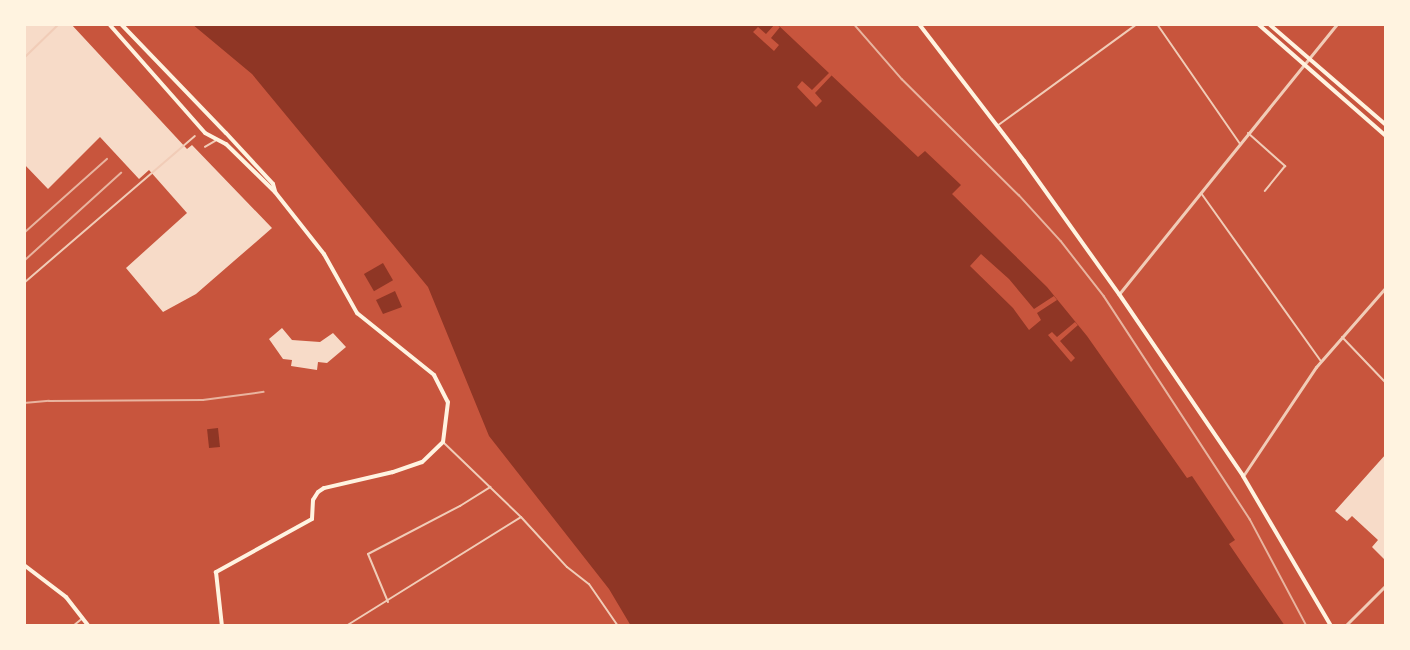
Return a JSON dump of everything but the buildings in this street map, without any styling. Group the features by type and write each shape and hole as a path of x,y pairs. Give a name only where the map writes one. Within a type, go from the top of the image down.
{"main road":[{"path":"109,24 205,133 226,144 275,192 324,254 357,313 434,375 448,402 443,442 422,462 393,472 324,488 313,500 312,519 216,572 222,626"},
{"path":"121,24 273,184 275,192"},
{"path":"919,24 997,126 1119,294 1243,476 1331,626"},
{"path":"1258,24 1386,135"},
{"path":"1269,24 1386,125"},
{"path":"24,566 66,597 89,626"}],"street":[{"path":"997,126 1137,24"},
{"path":"1157,24 1240,144"},
{"path":"1119,294 1337,24"},
{"path":"1248,133 1285,166 1265,191"},
{"path":"1201,193 1321,361"},
{"path":"1243,476 1321,361 1386,287"},
{"path":"1341,337 1386,383"},
{"path":"443,442 521,517 567,567 589,584 618,626"},
{"path":"388,602 368,554 460,506 491,487"},
{"path":"346,626 388,602 521,517"},
{"path":"1345,626 1386,585"},
{"path":"73,626 82,618"}],"lane":[{"path":"24,58 59,24"},
{"path":"205,147 226,133"},
{"path":"24,283 195,136"}],"shaded area":[{"path":"192,24 777,24 918,157 925,151 961,185 952,194 1047,287 1087,336 1187,478 1192,476 1235,540 1229,544 1285,626 631,626 609,589 489,436 428,287 252,74"},
{"path":"383,263 393,280 374,291 364,274"},
{"path":"395,291 402,307 383,314 376,300"},
{"path":"218,428 220,447 209,448 207,429"}],"pier":[{"path":"775,24 780,27 771,38 779,45 774,51 753,32 758,27 766,34"},
{"path":"830,72 832,75 815,93 822,101 816,107 797,87 802,81 812,90"},
{"path":"981,254 1009,279 1034,309 1054,296 1057,300 1037,313 1041,320 1029,330 1013,308 970,266"},
{"path":"1075,322 1078,325 1060,341 1075,358 1071,362 1048,335 1052,332 1057,337"}],"railway":[{"path":"854,24 902,79 1019,195 1061,241 1104,296 1250,519 1307,626"},
{"path":"24,233 107,159"},
{"path":"24,261 121,173"},
{"path":"24,403 203,400 263,392"}]}
